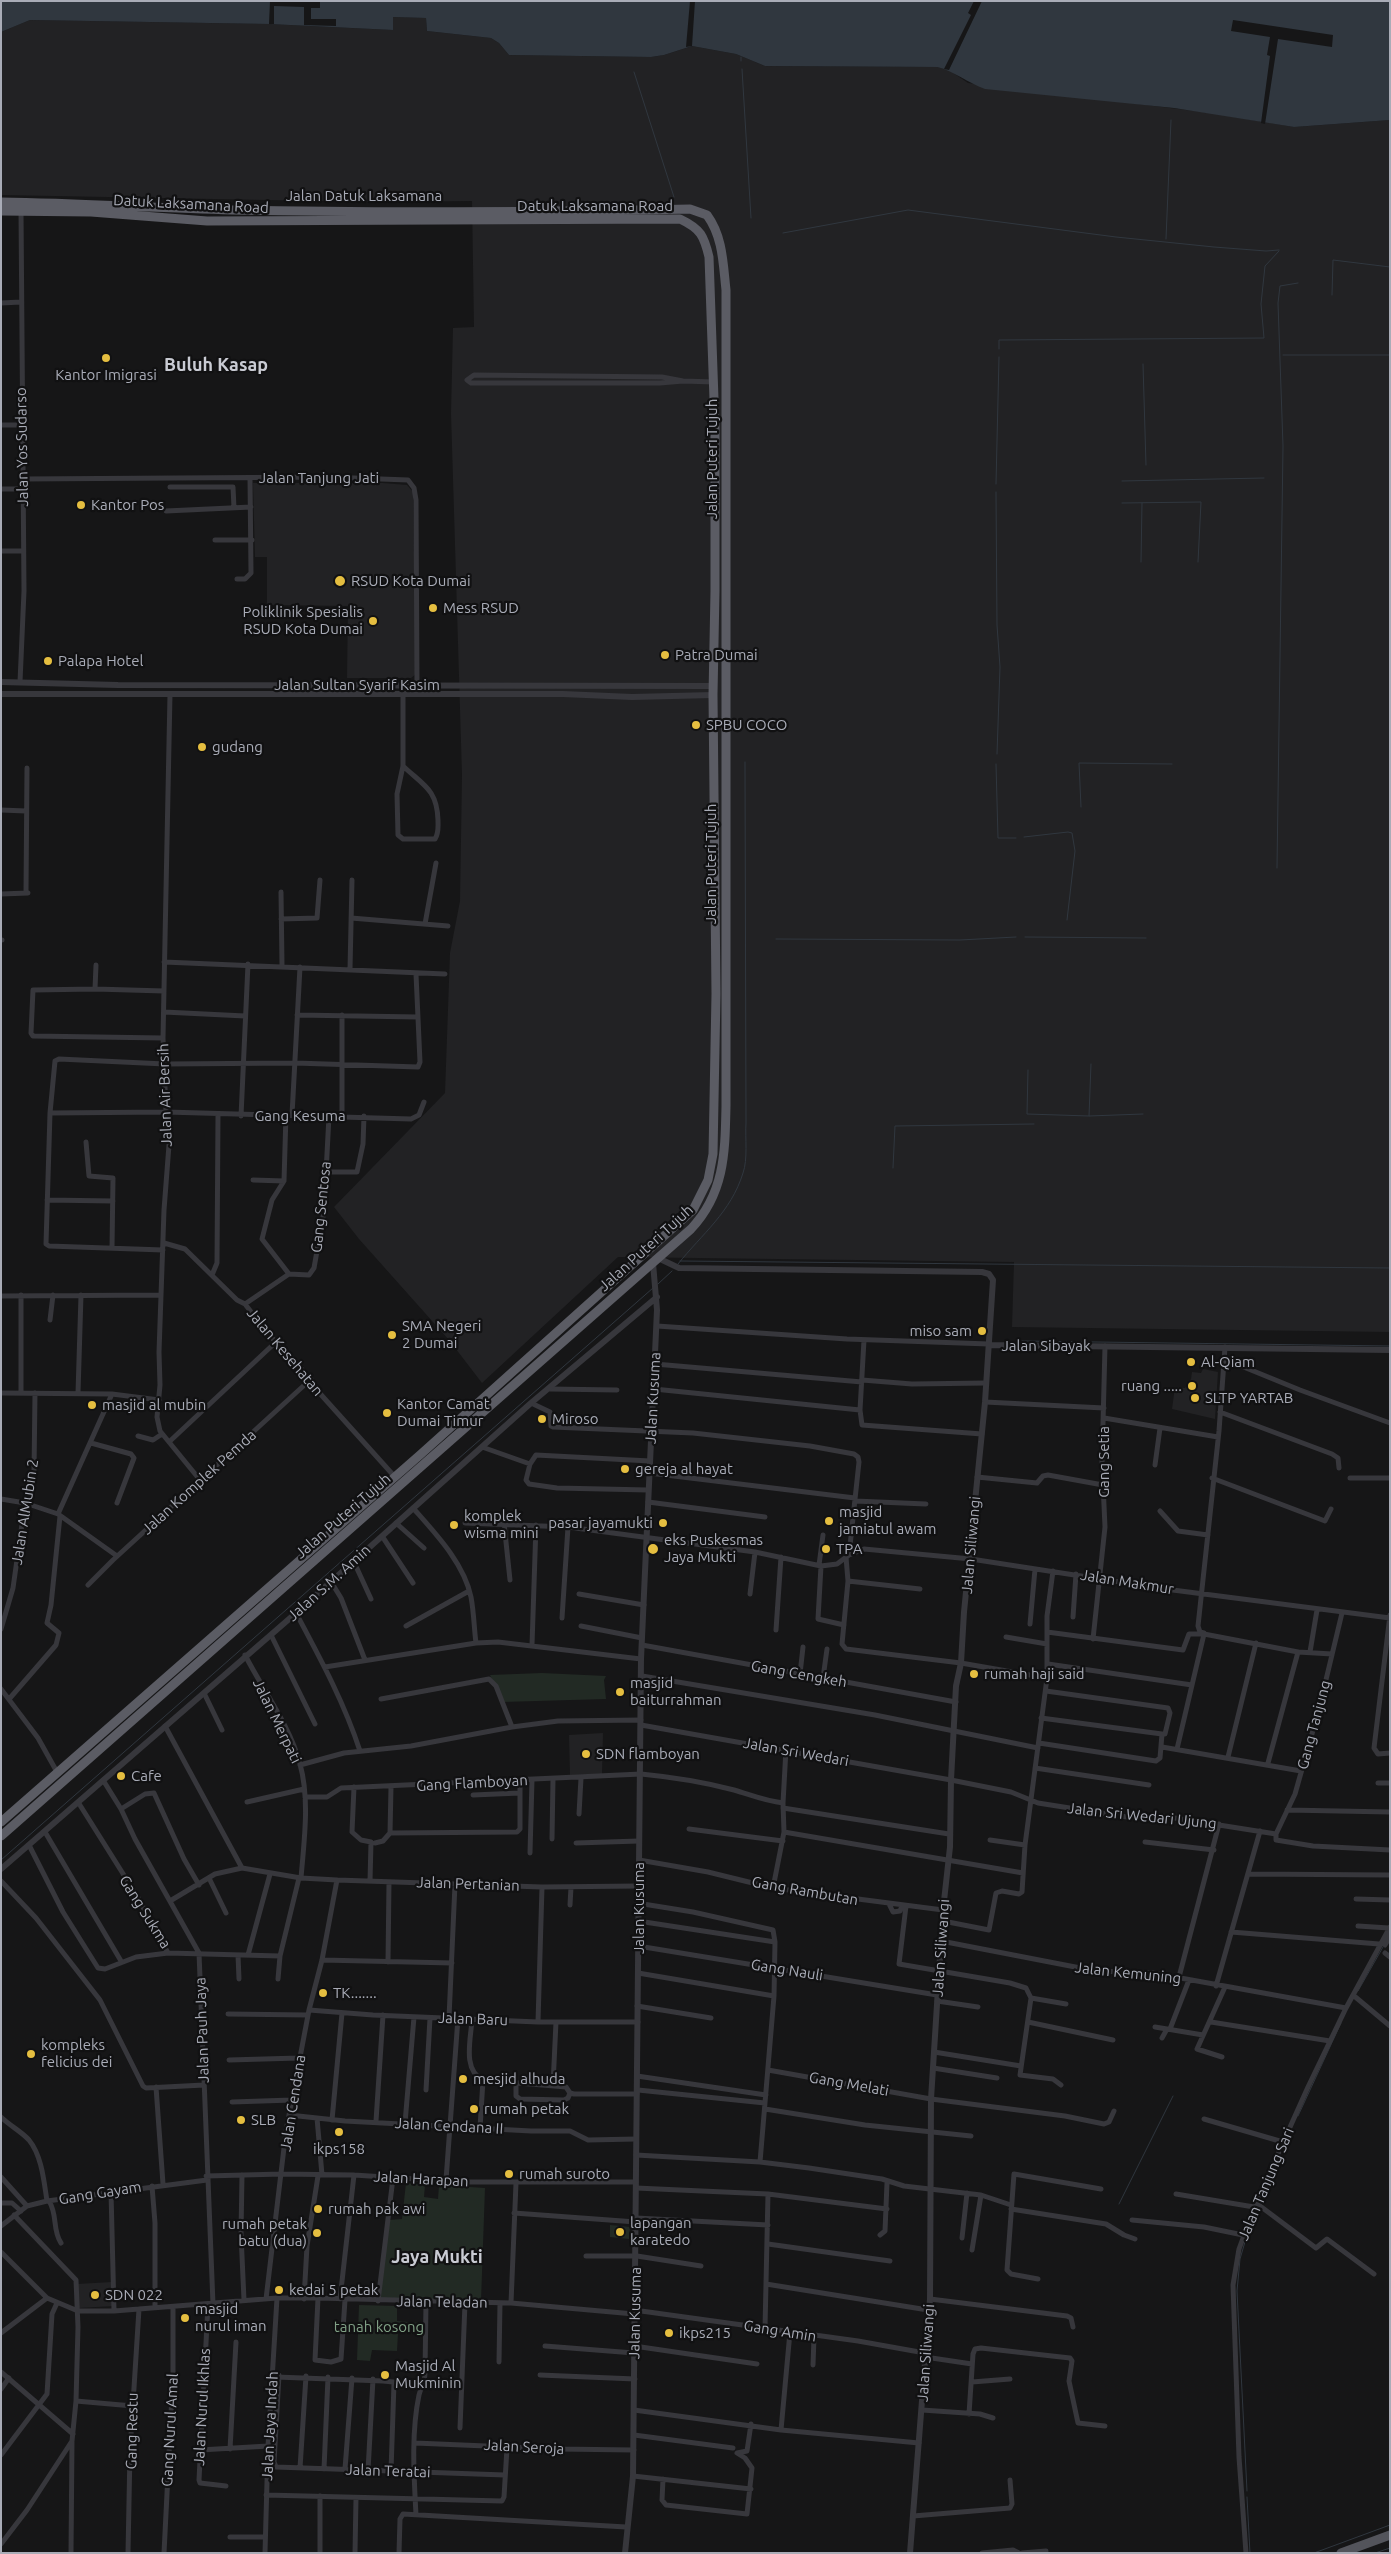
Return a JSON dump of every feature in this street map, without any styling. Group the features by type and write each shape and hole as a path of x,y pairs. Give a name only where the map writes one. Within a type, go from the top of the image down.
{"highway":[{"name":"Jalan Datuk Laksamana","path":"1,202 91,207 267,210 690,209 707,215 718,232"},
{"name":"Datuk Laksamana Road","path":"1,211 91,207 207,221 680,219 687,222 704,236"},
{"path":"687,222 690,209"},
{"name":"Jalan Puteri Tujuh","path":"1,1822 395,1477 693,1210 705,1187 712,1163 720,1011 725,601 726,290 718,232"},
{"name":"Jalan Puteri Tujuh","path":"1,1836 656,1261 692,1229 707,1211 722,1174 726,1144 720,1011 713,691 715,601 714,382 709,257 704,236"},
{"path":"715,601 725,601"},
{"path":"236,1616 242,1623"}],"main road":[{"path":"1341,2553 1390,2535"}],"street":[{"name":"Jalan Yos Sudarso","path":"20,682 23,551 21,211"},
{"path":"1,303 21,302"},
{"path":"683,381 662,377 474,375 467,380 471,383 714,382"},
{"path":"584,376 584,383"},
{"path":"1,425 21,424"},
{"name":"Jalan Tanjung Jati","path":"23,478 404,479 414,488 416,500 417,685"},
{"path":"237,579 245,579 251,573 250,478"},
{"path":"170,488 233,487 234,508"},
{"path":"1,489 22,489"},
{"path":"166,511 251,507"},
{"path":"215,540 252,540"},
{"path":"1,551 23,551"},
{"name":"Jalan Sultan Syarif Kasim","path":"1,682 231,685 564,685 713,691"},
{"path":"231,685 231,694"},
{"path":"563,694 564,685"},
{"name":"Jalan Sultan Syarif Kasim","path":"1,694 563,694 632,697 713,691"},
{"name":"Jalan Air Bersih","path":"162,1434 158,1428 161,1295 170,1132 166,1112 166,1064 163,1038 170,694"},
{"path":"403,694 403,766 397,794 398,837 402,839 435,839 438,829 437,804 430,791 403,766"},
{"path":"1,894 28,893 26,892 26,768"},
{"path":"1,810 26,811"},
{"path":"425,924 436,864"},
{"path":"281,919 317,918 320,880"},
{"path":"350,969 352,880"},
{"path":"281,892 282,965"},
{"path":"350,918 448,926"},
{"path":"164,962 282,965 416,974 445,974"},
{"path":"241,1116 248,964"},
{"path":"95,989 96,965"},
{"path":"245,1304 289,1274 262,1239 272,1200 284,1181 295,1063 300,967"},
{"path":"163,1250 47,1246 50,1113 54,1063 58,1059 166,1064 295,1063 419,1066 416,974"},
{"path":"163,1038 33,1036 32,1013 33,990 164,991"},
{"path":"164,1012 245,1016"},
{"path":"298,1015 418,1017"},
{"path":"342,1016 342,1116"},
{"name":"Gang Kesuma","path":"50,1113 166,1112 218,1116 364,1116 414,1119 421,1113 424,1102"},
{"path":"212,1275 218,1263 218,1116"},
{"name":"Gang Sentosa","path":"289,1274 309,1275 314,1268 324,1211 329,1116"},
{"path":"326,1172 357,1172 363,1144 364,1116"},
{"path":"86,1142 88,1176 113,1178 112,1248"},
{"path":"253,1180 284,1181"},
{"path":"47,1200 113,1201"},
{"name":"Jalan Kesehatan","path":"164,1243 185,1249 245,1304 268,1334 277,1341 311,1380 358,1438 395,1477"},
{"name":"Jalan Kusuma","path":"625,2553 626,2527 634,2476 634,2312 637,2256 636,2139 638,2092 637,1903 641,1774 641,1658 657,1326 656,1261"},
{"name":"Jalan Sibayak","path":"656,1261 679,1268 987,1273 993,1280 989,1345 1390,1350"},
{"path":"646,1269 656,1282"},
{"name":"Jalan S.M. Amin","path":"1,1870 30,1847 78,1802 245,1655 271,1635 330,1580 354,1562 531,1403 550,1389 657,1294"},
{"path":"50,1320 53,1295"},
{"path":"78,1393 81,1295"},
{"path":"1,1296 161,1295"},
{"path":"21,1296 21,1393"},
{"path":"657,1326 864,1340 989,1345"},
{"path":"864,1340 861,1423 864,1425 982,1434"},
{"path":"169,1442 277,1341"},
{"name":"Jalan Siliwangi","path":"910,2553 930,2300 931,2099 942,1921 948,1860 950,1780 989,1345"},
{"name":"Gang Setia","path":"1093,1639 1105,1527 1103,1485 1105,1346"},
{"path":"1204,1634 1198,1630 1212,1478 1218,1437 1225,1347"},
{"path":"1224,1359 1309,1394 1390,1422"},
{"path":"655,1364 708,1367 791,1377 912,1384 986,1383"},
{"name":"Jalan Komplek Pemda","path":"88,1585 117,1556 311,1380"},
{"path":"550,1389 617,1390"},
{"path":"654,1389 860,1410"},
{"path":"1,1393 112,1394 159,1400"},
{"name":"Jalan AlMubin 2","path":"1,1629 13,1588 25,1503 34,1472 35,1393"},
{"path":"10,1698 60,1638 59,1633 46,1623 51,1605 59,1515 112,1394"},
{"path":"985,1402 1104,1408"},
{"path":"531,1403 550,1412 551,1426 554,1427 693,1433 831,1449 856,1456 859,1462 848,1556 848,1581 842,1644 847,1649 961,1663 1047,1678"},
{"path":"1220,1412 1332,1454 1338,1458 1338,1468"},
{"path":"1104,1418 1218,1437"},
{"path":"1155,1465 1160,1428"},
{"path":"138,1436 153,1440 162,1434 200,1480"},
{"path":"92,1443 131,1454 134,1458 117,1503"},
{"path":"482,1447 530,1464"},
{"path":"648,1490 537,1486 526,1482 530,1464 536,1455 650,1461"},
{"path":"649,1472 855,1500 926,1504"},
{"path":"977,1478 1037,1483 1044,1476 1048,1475 1103,1485"},
{"path":"1212,1478 1325,1521 1331,1509"},
{"path":"1350,1478 1390,1478"},
{"path":"1,1499 25,1503 59,1515 90,1534 117,1556"},
{"path":"648,1502 765,1516"},
{"path":"413,1508 458,1565 469,1591 476,1643"},
{"path":"1160,1512 1178,1530 1208,1535"},
{"path":"396,1523 424,1548"},
{"path":"465,1523 504,1523 568,1527 755,1552 820,1566 837,1564 848,1556"},
{"path":"504,1523 510,1580"},
{"path":"532,1646 536,1525"},
{"path":"562,1618 568,1527"},
{"path":"382,1536 412,1583"},
{"path":"823,1536 818,1619 844,1625"},
{"name":"Jalan Makmur","path":"848,1556 864,1549 971,1559 1317,1610 1389,1617"},
{"path":"750,1594 755,1552"},
{"path":"776,1630 781,1558"},
{"path":"354,1562 371,1599"},
{"path":"1030,1624 1035,1569"},
{"path":"942,1921 989,1930 996,1893 1002,1891 1022,1894 1025,1846 1046,1691 1048,1664 1047,1632 1053,1571"},
{"path":"1073,1617 1076,1574"},
{"path":"330,1580 341,1598 365,1660"},
{"path":"848,1581 920,1589"},
{"path":"406,1626 469,1591"},
{"path":"579,1594 644,1605"},
{"path":"1310,1652 1317,1610"},
{"path":"296,1613 325,1667 349,1719 360,1751"},
{"name":"Gang Tanjung","path":"1276,1834 1295,1794 1320,1709 1342,1613"},
{"path":"1389,1617 1374,1748 1378,1754 1390,1753"},
{"name":"Gang Cengkeh","path":"581,1626 642,1641 800,1674 956,1702"},
{"path":"1047,1632 1183,1650 1189,1634 1204,1634 1298,1652 1332,1654"},
{"path":"1178,1749 1204,1634"},
{"path":"271,1635 315,1724"},
{"path":"1006,1637 1047,1644"},
{"path":"325,1667 476,1643 532,1646 641,1658"},
{"path":"1228,1757 1256,1643"},
{"path":"800,1674 803,1647"},
{"path":"824,1678 827,1649"},
{"path":"1268,1764 1298,1652"},
{"name":"Jalan Merpati","path":"245,1655 284,1728 300,1765 305,1797 300,1878 280,1956 278,1978"},
{"path":"1048,1664 1192,1685"},
{"path":"642,1676 770,1696 954,1731 1152,1761 1160,1759 1162,1734"},
{"path":"381,1699 489,1679 496,1686 512,1727"},
{"path":"1,1689 10,1698 38,1738 57,1772"},
{"path":"1041,1718 1165,1734 1170,1710 1168,1708 1046,1691"},
{"path":"204,1693 222,1730"},
{"name":"Jalan Sri Wedari","path":"300,1765 328,1756 420,1745 512,1727 558,1721 641,1723 950,1780"},
{"path":"165,1726 242,1868 224,1870 170,1901"},
{"path":"1162,1747 1301,1771"},
{"path":"774,1888 784,1832 783,1806 786,1749"},
{"path":"1035,1768 1149,1785"},
{"name":"Gang Flamboyan","path":"305,1797 327,1797 341,1788 354,1787 391,1787 641,1774 665,1776 733,1790 783,1806 949,1834"},
{"path":"579,1814 581,1778"},
{"path":"552,1839 553,1779"},
{"name":"Jalan Pauh Jaya","path":"103,1780 121,1809 135,1839 199,1953 210,2304"},
{"path":"390,1833 517,1832 520,1829 520,1780"},
{"path":"530,1853 532,1780"},
{"name":"Jalan Sri Wedari Ujung","path":"950,1780 1011,1792 1038,1803 1127,1817 1162,1816 1276,1834"},
{"path":"1378,1783 1390,1784"},
{"path":"354,1787 352,1834 360,1840 373,1842 383,1841 390,1833 391,1787"},
{"path":"247,1802 304,1789"},
{"path":"121,1809 145,1794 154,1793 184,1859 199,1884"},
{"path":"473,1794 520,1793"},
{"name":"Gang Sukma","path":"78,1802 137,1896 168,1953 280,1956"},
{"path":"1287,1810 1390,1812"},
{"path":"1179,1977 1220,1824"},
{"path":"689,1829 783,1841"},
{"path":"1216,1986 1260,1831"},
{"path":"45,1832 121,1961"},
{"path":"784,1832 1023,1872"},
{"path":"1276,1834 1276,1840 1313,1846 1390,1850"},
{"path":"990,1840 1025,1846"},
{"path":"370,1881 373,1842"},
{"path":"576,1843 639,1842"},
{"path":"1144,1842 1214,1850"},
{"path":"30,1847 63,1912 94,1963 101,1970 121,1961 168,1953"},
{"name":"Gang Rambutan","path":"639,1860 708,1872 774,1888 943,1910"},
{"name":"Jalan Pertanian","path":"242,1868 300,1878 337,1880 542,1887 638,1886"},
{"path":"248,1955 270,1874"},
{"path":"1248,1874 1390,1875"},
{"path":"208,1878 226,1913"},
{"name":"Jalan Cendana","path":"266,2299 289,2116 308,2012 322,1960 337,1880"},
{"path":"1,1881 36,1918 100,2000 143,2086 204,2085"},
{"path":"388,1962 389,1882"},
{"path":"449,2018 455,1884"},
{"path":"538,2022 542,1887"},
{"path":"570,1905 571,1887"},
{"path":"1356,1900 1390,1900"},
{"path":"637,1903 693,1912 769,1928 775,1932 774,1996 760,2162"},
{"path":"904,1906 899,1964 1019,1985 1026,1988 1031,1998 1021,2076 1053,2080 1061,2085"},
{"path":"638,1921 776,1942"},
{"path":"1358,1926 1389,1929"},
{"name":"Jalan Tanjung Sari","path":"1246,2553 1239,2457 1233,2285 1243,2235 1283,2142 1330,2041 1389,1929"},
{"path":"1231,1932 1382,1944 1390,1937"},
{"name":"Jalan Kemuning","path":"941,1941 1096,1971 1154,1973 1216,1986 1346,2008"},
{"name":"Gang Nauli","path":"638,1946 775,1967 978,2007"},
{"path":"1385,1953 1390,1957"},
{"path":"238,1955 239,1979"},
{"path":"322,1960 452,1962"},
{"path":"638,1973 774,1996"},
{"path":"1162,2038 1169,2029 1189,1980"},
{"path":"1222,2057 1198,2051 1203,2035 1211,2022 1225,1987"},
{"path":"1354,1996 1390,2026"},
{"path":"1031,1998 1066,2004"},
{"path":"638,2006 711,2018"},
{"name":"Jalan Baru","path":"228,2014 308,2012 538,2022 638,2022"},
{"path":"332,2120 342,2013"},
{"path":"376,2122 383,2015"},
{"path":"405,2123 414,2017"},
{"path":"426,2090 430,2018"},
{"path":"446,2180 458,2018"},
{"path":"472,2019 470,2066 474,2076 483,2080 566,2087 570,2094"},
{"path":"553,2085 556,2022"},
{"path":"1028,2022 1113,2040"},
{"path":"1211,2022 1330,2041"},
{"path":"1155,2027 1203,2035"},
{"path":"934,2052 1021,2066"},
{"path":"229,2060 299,2058"},
{"path":"933,2068 997,2078"},
{"name":"Gang Melati","path":"768,2070 931,2099 1065,2116 1104,2124 1110,2122 1114,2111"},
{"path":"637,2076 766,2095"},
{"path":"480,2128 483,2080"},
{"path":"516,2083 516,2096 520,2099 564,2100 570,2094"},
{"path":"156,2087 163,2184"},
{"path":"570,2094 638,2092 765,2106 865,2125 971,2136"},
{"path":"232,2102 292,2100"},
{"name":"Jalan Cendana II","path":"289,2116 480,2128 570,2130 588,2140 636,2139"},
{"path":"1,2117 20,2132 33,2147 40,2165 48,2201 55,2212 56,2234 61,2243"},
{"path":"304,2299 307,2246 320,2175 318,2118"},
{"path":"1204,2119 1283,2142"},
{"path":"636,2155 760,2162 818,2169 882,2180 887,2183 981,2195 1011,2207 1106,2224 1124,2235 1135,2239"},
{"name":"Jalan Harapan","path":"206,2178 282,2174 354,2175 516,2183 636,2185 768,2194 886,2210"},
{"path":"1038,2279 1011,2274 1007,2270 1014,2174 1101,2189"},
{"path":"242,2175 241,2234 244,2300"},
{"path":"318,2298 314,2357 315,2360 331,2362 341,2359 343,2299 354,2175"},
{"path":"1,2177 27,2206"},
{"name":"Gang Gayam","path":"1,2226 27,2206 48,2201 206,2178"},
{"path":"378,2301 393,2178"},
{"path":"511,2303 516,2183"},
{"path":"880,2236 885,2230 887,2183"},
{"path":"152,2186 155,2223 155,2307"},
{"path":"111,2192 114,2311"},
{"path":"962,2238 967,2193"},
{"path":"765,2328 768,2194"},
{"path":"1176,2194 1255,2205 1316,2248 1324,2238 1327,2238 1374,2274"},
{"path":"972,2250 981,2195"},
{"path":"1,2202 12,2203 21,2211"},
{"path":"514,2213 768,2225"},
{"path":"14,2215 76,2280 78,2311 76,2401 72,2434 71,2553"},
{"path":"1132,2220 1176,2223 1243,2235"},
{"path":"768,2244 890,2260"},
{"name":"Jalan Teladan","path":"1,2252 47,2298 78,2311 114,2311 277,2298 318,2298 511,2303 634,2312"},
{"path":"586,2256 637,2256 701,2266"},
{"path":"766,2284 928,2310"},
{"path":"1,2333 47,2298"},
{"name":"Jalan Jaya Indah","path":"265,2553 268,2446 276,2376 277,2298"},
{"path":"930,2300 1067,2316 1071,2318 1073,2327"},
{"path":"416,2515 415,2443 420,2395 424,2385 426,2302"},
{"path":"1,2455 47,2394 52,2314 57,2303"},
{"path":"460,2428 464,2303"},
{"path":"499,2362 500,2303"},
{"name":"Jalan Nurul Ikhlas","path":"210,2304 202,2390 198,2469 200,2483 226,2486"},
{"name":"Gang Nurul Amal","path":"164,2553 173,2375 173,2307"},
{"name":"Gang Restu","path":"128,2553 133,2406 139,2309"},
{"name":"Gang Amin","path":"634,2312 765,2328 814,2337 851,2340 972,2364"},
{"path":"781,2430 790,2332"},
{"path":"813,2365 814,2337"},
{"path":"230,2449 236,2342"},
{"path":"545,2346 634,2350 757,2364"},
{"path":"969,2414 972,2364 974,2351 978,2349 1070,2358 1072,2360 1069,2381 1076,2420 1082,2425 1105,2426"},
{"path":"1,2372 72,2434"},
{"path":"540,2375 635,2379"},
{"path":"276,2376 377,2380 424,2385"},
{"name":"Jalan Teratai","path":"276,2376 274,2462 276,2467 505,2475"},
{"path":"300,2468 306,2377"},
{"path":"1,2389 9,2378"},
{"path":"324,2469 328,2378"},
{"path":"344,2469 352,2379"},
{"path":"972,2382 1010,2379"},
{"path":"368,2470 377,2380"},
{"path":"391,2471 394,2383"},
{"path":"76,2401 133,2406"},
{"path":"634,2410 751,2424 781,2430 920,2443"},
{"path":"922,2410 993,2418"},
{"path":"663,2479 664,2504 739,2514 748,2513 752,2468 737,2452 747,2451 749,2447 751,2424"},
{"path":"634,2435 733,2448"},
{"path":"1,2544 27,2510 72,2441"},
{"name":"Jalan Seroja","path":"415,2443 507,2448 634,2450"},
{"path":"200,2450 268,2446"},
{"path":"266,2495 502,2502 504,2497 507,2448"},
{"path":"634,2476 751,2489"},
{"path":"913,2516 1010,2508 1012,2504 1010,2480"},
{"path":"320,2496 320,2553"},
{"path":"355,2553 356,2498"},
{"path":"400,2553 400,2516 402,2514 626,2527"},
{"path":"230,2537 265,2537"},
{"path":"982,2553 1012,2550 1021,2553 1046,2551"}],"shaded area":[{"path":"1,1 1390,1 1390,120 1294,127 1174,108 985,89 937,67 765,66 736,54 692,46 651,57 509,55 499,43 491,38 427,31 426,18 393,17 393,30 269,24 30,20 1,32"},
{"path":"393,17 426,18 427,31 491,38 499,43 509,55 651,57 692,46 736,54 765,66 937,67 949,70 968,83 1211,113 1294,127 1390,120 1390,1332 1012,1327 1014,1262 618,1257 482,1383 449,1340 359,1239 334,1207 445,1093 450,953 460,901 462,775 451,413 453,328 474,327 472,201 373,202 1,195 1,32 30,20 269,24 392,30"},
{"name":"RSUD Kota Dumai","path":"253,483 383,483 407,485 413,492 416,674 411,678 347,678 348,606 267,605 267,557 255,557"},
{"name":"SLTP YARTAB","path":"1203,1369 1218,1372 1215,1419 1172,1409 1175,1387 1185,1388 1191,1379 1192,1372 1201,1373"},
{"name":"SDN flamboyan","path":"603,1733 602,1774 570,1775 569,1735"},
{"name":"SDN 022","path":"112,2282 114,2306 78,2308 77,2284"}],"green space":[{"path":"542,1673 606,1676 604,1680 606,1699 502,1702 490,1675"},
{"name":"tanah kosong","path":"406,2183 425,2185 424,2197 438,2199 439,2185 485,2188 481,2301 380,2299 389,2220 402,2219"},
{"name":"lapangan karatedo","path":"610,2225 630,2227 629,2239 610,2237"},
{"name":"tanah kosong","path":"359,2305 397,2306 397,2321 420,2323 419,2334 398,2333 397,2351 372,2350 370,2361 357,2360"}],"pier":[{"path":"270,1 320,1 320,8 311,8 311,19 336,19 336,26 304,25 304,7 274,6 274,24 269,24"},
{"path":"690,1 695,1 692,46 686,47"},
{"path":"974,1 982,1 949,70 944,69 971,15 968,13"},
{"path":"1233,20 1333,35 1332,47 1278,39 1265,124 1261,123 1270,56 1267,55 1270,37 1231,31"}],"waterway":[{"path":"742,69 751,218"},
{"path":"634,72 674,197"},
{"path":"1166,239 1171,120"},
{"path":"783,233 908,210 1116,237 1214,247 1266,251 1279,250"},
{"path":"999,349 999,340 1264,338 1261,304 1265,266 1279,251"},
{"path":"1332,295 1333,260 1390,267"},
{"path":"1277,868 1283,446 1278,303 1280,286 1298,283"},
{"path":"1283,355 1390,355"},
{"path":"996,484 999,357"},
{"path":"1143,364 1146,465"},
{"path":"1122,481 1264,478"},
{"path":"996,492 997,625 1000,667 997,754"},
{"path":"1122,503 1201,502 1198,562"},
{"path":"1141,562 1142,503"},
{"path":"678,1264 715,1222 731,1199 738,1187 745,1161 745,762"},
{"path":"1081,807 1079,763 1172,764"},
{"path":"996,764 998,838 1016,838"},
{"path":"1024,837 1072,833 1075,851 1067,920"},
{"path":"776,939 960,940 1016,937"},
{"path":"1025,937 1146,938"},
{"path":"1091,1064 1089,1116 1143,1114"},
{"path":"1028,1070 1027,1114 1089,1116"},
{"path":"893,1168 895,1126 1034,1124"},
{"path":"680,1261 1390,1268"},
{"path":"658,1284 672,1271"},
{"path":"1,1860 653,1288"},
{"path":"1022,1341 1390,1346"},
{"path":"1358,1991 1383,1947"},
{"path":"1298,2116 1341,2023"},
{"path":"1119,2204 1173,2096"},
{"path":"1261,2203 1269,2181"},
{"path":"1252,2222 1258,2209"},
{"path":"1247,2235 1240,2259 1237,2291 1247,2491"},
{"path":"1247,2497 1250,2553"},
{"path":"1314,2553 1390,2525"},
{"path":"1375,2553 1390,2548"}],"place":[{"name":"Kantor Imigrasi","path":"106,358"},
{"name":"Kantor Pos","path":"81,505"},
{"name":"RSUD Kota Dumai","path":"340,581"},
{"name":"Mess RSUD","path":"433,608"},
{"name":"Poliklinik Spesialis RSUD Kota Dumai","path":"373,621"},
{"name":"Patra Dumai","path":"665,655"},
{"name":"Palapa Hotel","path":"48,661"},
{"name":"SPBU COCO","path":"696,725"},
{"name":"gudang","path":"202,747"},
{"name":"miso sam","path":"982,1331"},
{"name":"SMA Negeri 2 Dumai","path":"392,1335"},
{"name":"Al-Qiam","path":"1191,1362"},
{"name":"ruang .....","path":"1192,1386"},
{"name":"SLTP YARTAB","path":"1195,1398"},
{"name":"masjid al mubin","path":"92,1405"},
{"name":"Kantor Camat Dumai Timur","path":"387,1413"},
{"name":"Miroso","path":"542,1419"},
{"name":"gereja al hayat","path":"625,1469"},
{"name":"masjid jamiatul awam","path":"829,1521"},
{"name":"pasar jayamukti","path":"663,1523"},
{"name":"komplek wisma mini","path":"454,1525"},
{"name":"eks Puskesmas Jaya Mukti","path":"653,1549"},
{"name":"TPA","path":"826,1549"},
{"name":"rumah haji said","path":"974,1674"},
{"name":"masjid baiturrahman","path":"620,1692"},
{"name":"SDN flamboyan","path":"586,1754"},
{"name":"Cafe","path":"121,1776"},
{"name":"TK.......","path":"323,1993"},
{"name":"kompleks felicius dei","path":"31,2054"},
{"name":"mesjid alhuda","path":"463,2079"},
{"name":"rumah petak","path":"474,2109"},
{"name":"SLB","path":"241,2120"},
{"name":"ikps158","path":"339,2132"},
{"name":"rumah suroto","path":"509,2174"},
{"name":"rumah pak awi","path":"318,2209"},
{"name":"lapangan karatedo","path":"620,2232"},
{"name":"rumah petak batu (dua)","path":"317,2233"},
{"name":"kedai 5 petak","path":"279,2290"},
{"name":"SDN 022","path":"95,2295"},
{"name":"masjid nurul iman","path":"185,2318"},
{"name":"ikps215","path":"669,2333"},
{"name":"Masjid Al Mukminin","path":"385,2375"}],"district":[{"name":"Buluh Kasap","path":"216,365"},
{"name":"Jaya Mukti","path":"437,2257"}]}
